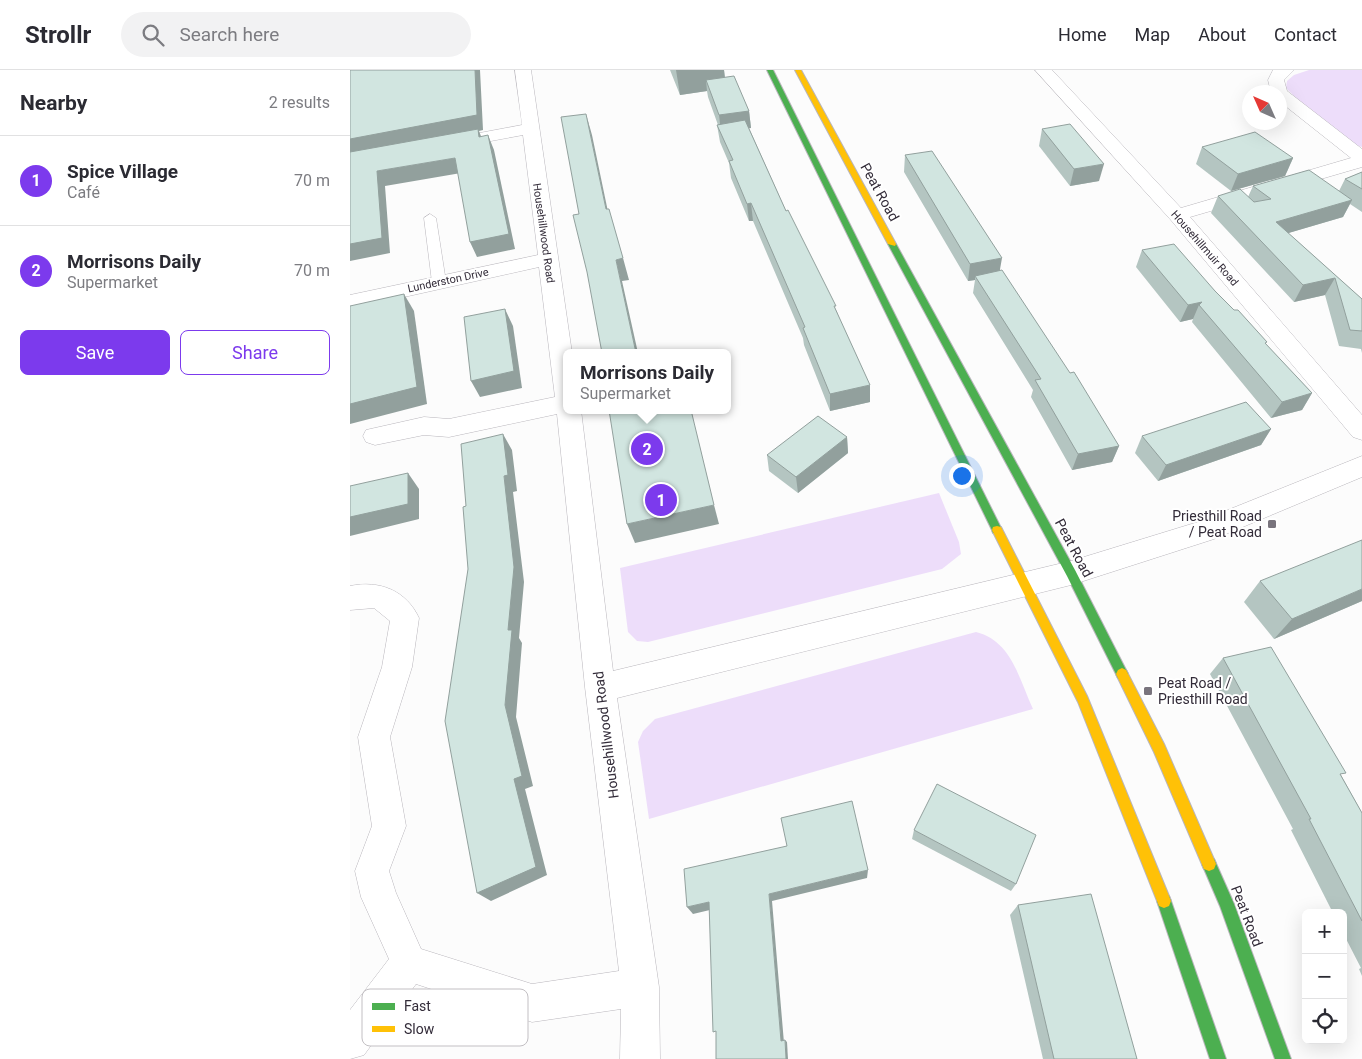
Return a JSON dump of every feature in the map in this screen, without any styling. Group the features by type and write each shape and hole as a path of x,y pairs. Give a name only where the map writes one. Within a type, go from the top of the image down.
{"street":[{"name":"Househillwood Road","path":"523,70 563,369"},
{"path":"770,70 1083,700 1173,923 1218,1059"},
{"name":"Peat Road","path":"798,70 1071,573 1159,748 1227,904 1283,1059"},
{"name":"Househillmuir Road","path":"1043,70 1177,215 1362,431"},
{"path":"1278,85 1276,80 1280,72 1286,70"},
{"path":"1287,99 1362,159"},
{"path":"435,146 530,129"},
{"path":"1177,215 1292,184 1362,159"},
{"name":"Lunderston Drive","path":"350,302 547,259"},
{"path":"374,436 424,426 449,428 563,405"},
{"name":"Househillwood Road","path":"569,414 600,686 640,987 640,1059"},
{"path":"600,686 618,684 1071,573 1205,531 1362,466"},
{"path":"350,598 364,594 391,601 405,618 396,667 374,737 388,826 372,870 379,898 409,963 489,989"},
{"path":"389,989 409,963"},
{"path":"528,1002 532,1003 640,987"},
{"path":"350,1041 362,1025"}],"lane":[{"path":"430,218 439,282"}],"shaded area":[{"path":"1309,70 1362,70 1362,147 1352,144 1332,131 1287,89 1287,81 1294,75"},
{"path":"939,493 959,542 961,554 942,569 648,642 637,641 628,632 620,568"},
{"path":"976,632 988,637 1006,652 1013,663 1033,709 649,819 638,742 643,731 655,719"}],"building":[{"path":"350,70 475,70 477,115 350,139"},
{"path":"734,76 749,111 719,115 706,80"},
{"path":"586,114 606,209 609,209 623,258 616,260 635,349 601,349 587,272 573,215 579,214 561,117"},
{"path":"745,120 786,211 788,210 836,306 834,306 870,385 830,394 803,328 805,327 751,203 747,204 729,161 733,160 717,125"},
{"path":"1070,124 1104,164 1074,169 1042,129"},
{"path":"478,129 479,137 488,135 509,234 470,242 455,158 377,171 382,238 350,244 350,152"},
{"path":"1255,132 1293,158 1238,174 1202,147"},
{"path":"932,151 1002,258 970,264 905,155"},
{"path":"1309,170 1352,200 1276,222 1362,299 1362,331 1350,330 1335,278 1303,285 1218,196 1240,189 1254,202 1271,199 1253,186"},
{"path":"1362,172 1362,189 1345,179"},
{"path":"1174,244 1215,291 1234,310 1238,310 1267,342 1265,343 1312,393 1282,402 1199,305 1202,302 1188,305 1142,250"},
{"path":"1002,270 1070,373 1074,372 1119,446 1078,454 1035,380 1041,379 975,276"},
{"path":"404,294 417,387 350,404 350,306"},
{"path":"505,309 514,371 471,381 464,317"},
{"path":"1246,402 1271,429 1166,465 1142,436"},
{"path":"610,414 692,414 714,505 627,524"},
{"path":"818,416 847,437 796,477 767,455"},
{"path":"503,434 508,475 504,476 514,567 508,630 512,630 505,705 522,776 514,779 536,867 477,893 445,721 468,569 463,507 466,506 461,444"},
{"path":"408,473 408,504 350,517 350,486"},
{"path":"1362,540 1362,589 1292,619 1260,581"},
{"path":"1271,647 1346,773 1340,774 1362,813 1362,921 1309,819 1311,819 1223,658"},
{"path":"937,784 1036,835 1016,884 914,830"},
{"path":"852,801 868,870 769,894 781,1041 785,1040 786,1059 716,1059 716,1031 713,1032 709,902 687,907 684,869 787,846 781,818"},
{"path":"1091,894 1137,1059 1054,1059 1018,905"}],"traffic: fast":[{"path":"770,70 997,530"},
{"path":"892,244 1071,573 1122,674"},
{"path":"1209,864 1227,904 1283,1059"},
{"path":"1164,901 1218,1059"}],"traffic: slow":[{"path":"798,70 892,244"},
{"path":"997,530 1083,700 1164,901"},
{"path":"1122,674 1159,748 1209,864"}],"place":[{"name":"Morrisons Daily","path":"647,449"},
{"name":"Spice Village","path":"661,500"},
{"name":"Priesthill Road / Peat Road","path":"1272,524"},
{"name":"Peat Road / Priesthill Road","path":"1148,691"}]}
